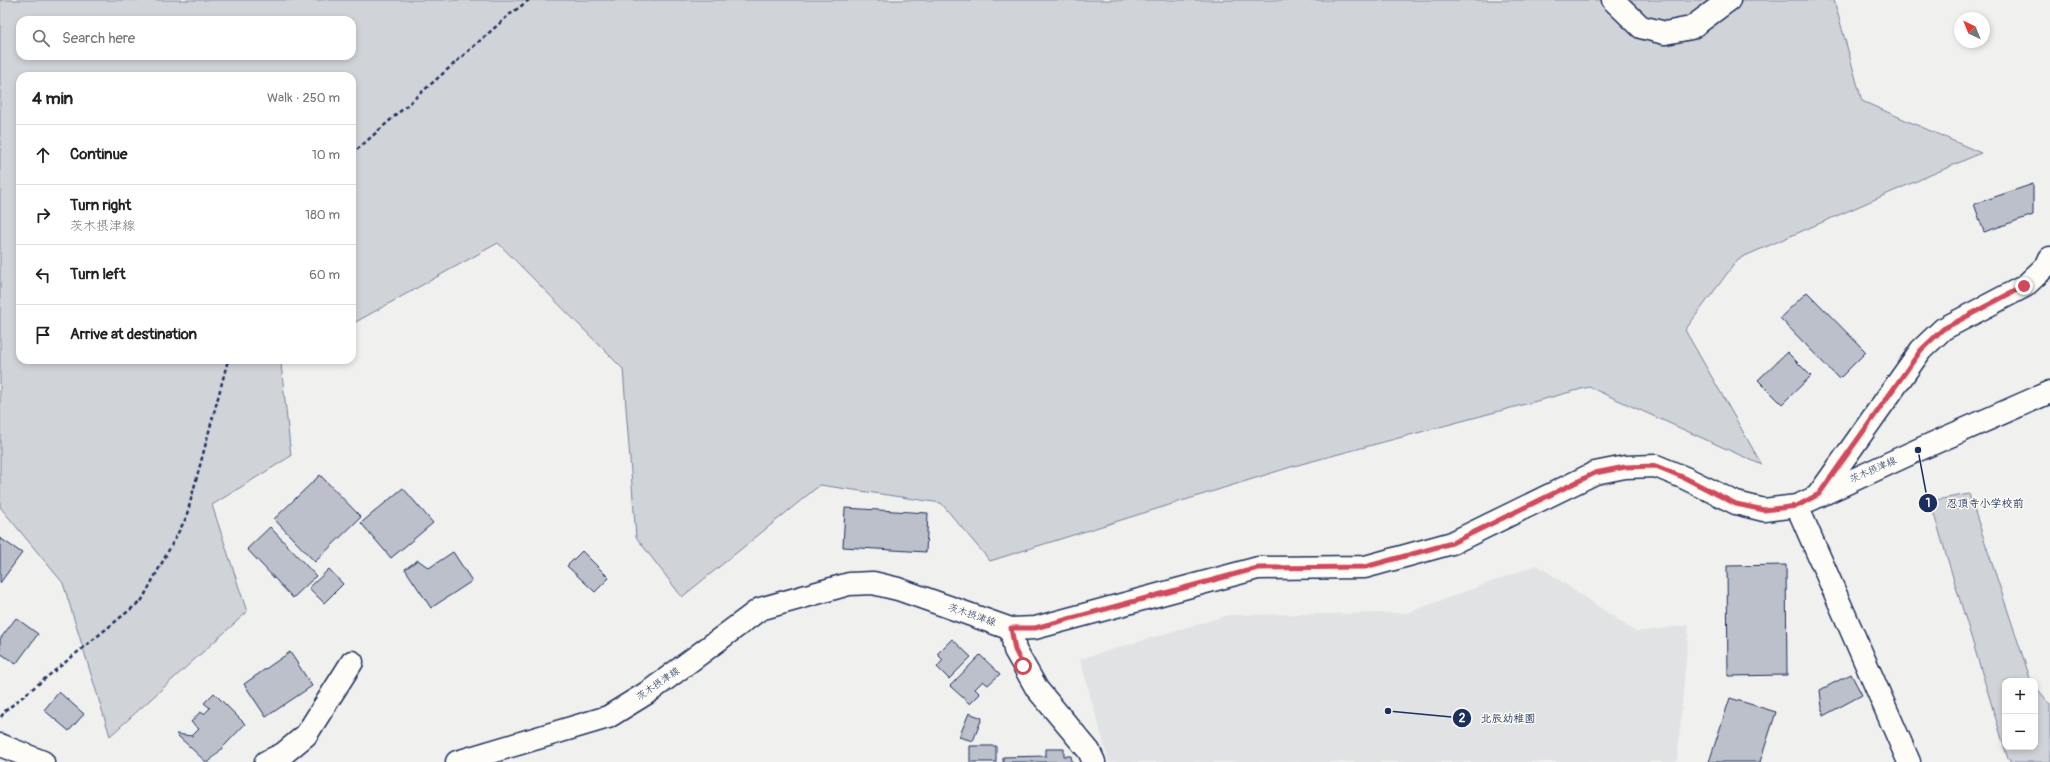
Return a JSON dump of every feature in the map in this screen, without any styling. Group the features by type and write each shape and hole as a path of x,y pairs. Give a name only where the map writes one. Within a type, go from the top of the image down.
{"main road":[{"path":"1613,0 1641,27 1665,33 1691,28 1729,0"},
{"path":"1819,494 1921,350 1943,329 2024,286 2047,265 2050,258"},
{"name":"茨木摂津線","path":"457,762 608,717 650,691 760,609 831,588 849,584 873,583 898,589 1011,628 1035,628 1258,568 1365,567 1452,543 1595,473 1625,467 1656,466 1685,478 1736,504 1764,510 1797,506 1819,494 2050,392"},
{"path":"1797,506 1909,762"},
{"path":"1011,628 1015,650 1037,689 1089,751 1094,762"},
{"path":"266,762 283,754 306,735 352,662"},
{"path":"0,745 44,762"}],"path":[{"path":"356,150 509,15 529,0"},
{"path":"0,719 5,711 142,600 186,518 227,364"}],"shaded area":[{"path":"0,0 1834,0 1862,101 1981,153 1738,259 1685,330 1762,465 1589,387 1294,466 990,561 941,503 820,485 682,597 636,537 623,369 498,243 356,322 356,72 16,72 16,364 281,364 291,456 212,505 247,612 110,736 63,583 0,507"},
{"path":"1969,494 2030,678 2002,678 2002,739 1930,501"},
{"path":"1537,565 1636,632 1689,625 1677,762 1109,762 1080,659 1229,615 1407,613"},
{"path":"2038,690 2050,704 2050,762 2012,762 2008,759 2005,750 2038,750"}],"building":[{"path":"2033,184 2033,215 1984,232 1974,204"},
{"path":"1807,292 1866,352 1839,379 1780,318"},
{"path":"1787,352 1811,376 1782,404 1758,380"},
{"path":"320,475 361,517 315,562 274,519"},
{"path":"403,488 433,523 391,558 361,523"},
{"path":"845,508 928,513 926,552 843,547"},
{"path":"270,527 316,576 293,598 247,549"},
{"path":"0,538 22,553 0,583"},
{"path":"582,551 609,578 595,592 567,566"},
{"path":"453,552 472,581 431,608 405,569 418,560 429,568"},
{"path":"1786,565 1787,675 1728,676 1727,566"},
{"path":"329,569 343,584 324,603 309,588"},
{"path":"16,618 38,634 16,664 0,653 0,639"},
{"path":"952,639 971,657 949,679 937,667 943,660 937,654"},
{"path":"290,652 312,686 266,717 244,684"},
{"path":"980,655 1000,674 988,685 983,681 975,689 980,694 970,704 950,686"},
{"path":"1851,674 1862,695 1823,716 1820,690"},
{"path":"59,692 84,714 69,731 44,710"},
{"path":"214,693 245,724 209,762 206,762 176,734 192,736 199,729 191,722 200,712 204,714 210,708 204,703"},
{"path":"1730,698 1776,712 1760,762 1709,762"},
{"path":"969,713 982,718 973,741 959,737"},
{"path":"970,746 996,746 996,762 970,762"},
{"path":"1046,749 1064,749 1064,756 1071,756 1072,762 1003,762 1003,757 1046,756"}],"place":[{"name":"忍頂寺小学校前","path":"1918,450"},
{"name":"北辰幼稚園","path":"1388,711"}],"route":[{"path":"1023,666 1015,650 1011,628 1035,628 1258,568 1365,567 1452,543 1595,473 1625,467 1656,466 1685,478 1736,504 1764,510 1797,506 1819,494 1921,350 1943,329 2024,286"}]}
